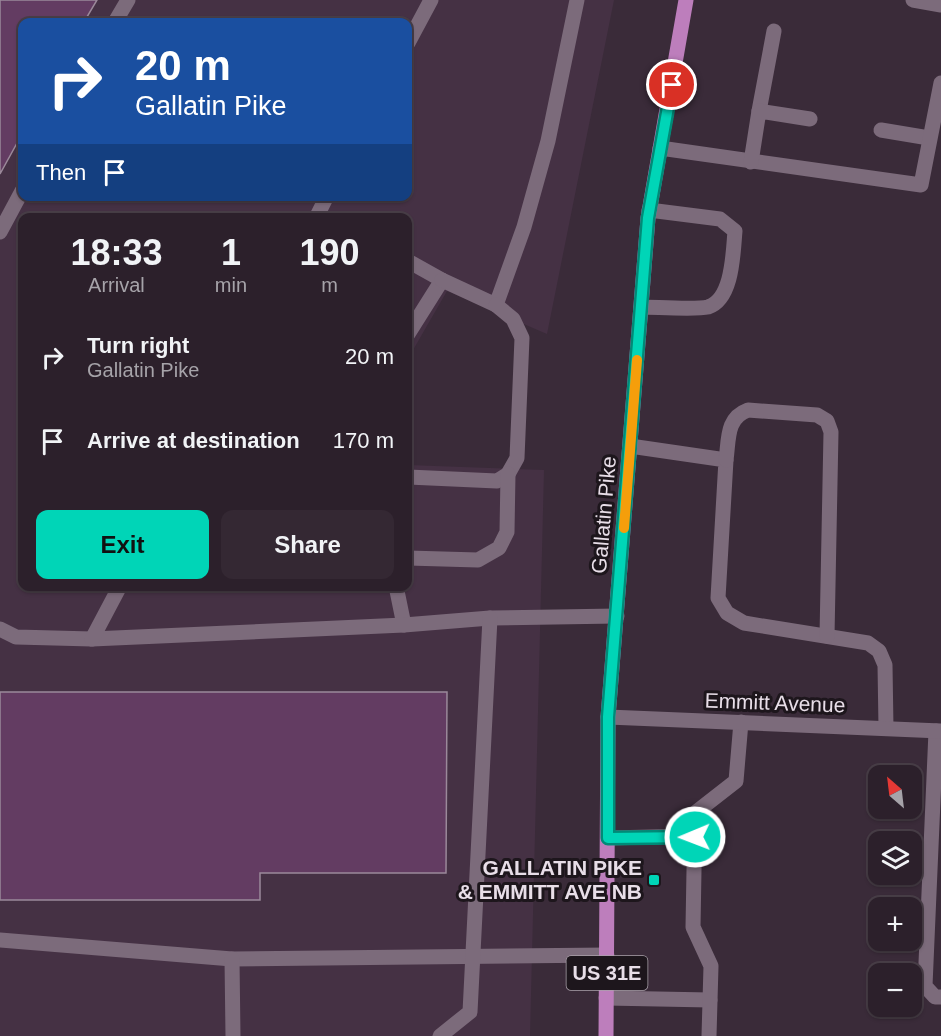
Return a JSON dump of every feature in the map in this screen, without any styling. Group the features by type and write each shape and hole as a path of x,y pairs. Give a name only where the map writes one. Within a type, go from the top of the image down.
{"main road":[{"name":"Gallatin Pike","path":"606,1036 608,717 649,210 686,0"}],"street":[{"path":"117,18 128,0"},
{"path":"412,36 431,0"},
{"path":"496,305 524,228 548,141 577,0"},
{"path":"913,0 941,5"},
{"path":"751,162 774,31"},
{"path":"660,148 921,185 941,83"},
{"path":"759,111 810,119"},
{"path":"881,130 929,138"},
{"path":"0,232 18,198"},
{"path":"641,307 708,307 719,300 730,277 735,231 720,219 649,210"},
{"path":"412,263 496,305 513,319 522,338 518,458 508,474 497,481 412,477"},
{"path":"412,328 442,280"},
{"path":"827,636 831,432 827,421 817,415 748,410 738,413 730,425 726,460 718,598 727,613 744,622 868,643 879,651 885,665 885,728"},
{"path":"630,446 726,460"},
{"path":"412,558 478,560 499,548 507,532 508,474"},
{"path":"92,639 117,591"},
{"path":"397,591 404,625"},
{"path":"0,629 16,637 92,639 404,625 490,618 617,616"},
{"path":"440,1036 470,1012 490,618"},
{"name":"Emmitt Avenue","path":"608,717 939,731"},
{"path":"709,1036 711,966 693,927 695,813 736,781 741,722"},
{"path":"939,731 925,986 935,996 941,997"},
{"path":"608,838 695,837"},
{"path":"0,940 232,959 607,955"},
{"path":"232,959 233,1036"},
{"path":"606,998 710,1000"}],"shaded area":[{"path":"0,0 614,0 547,334 447,291 412,352 412,213 18,213 18,591 412,591 412,465 544,470 530,1036 0,1036"}],"building":[{"path":"0,0 97,0 86,18 18,18 18,141 0,174"},
{"path":"0,692 447,692 446,873 260,873 260,900 0,900"}],"slow traffic":[{"path":"624,528 637,360"}],"place":[{"name":"GALLATIN PIKE & EMMITT AVE NB","path":"654,880"}],"route":[{"path":"672,85 648,218 608,717 608,838 695,837"}]}
